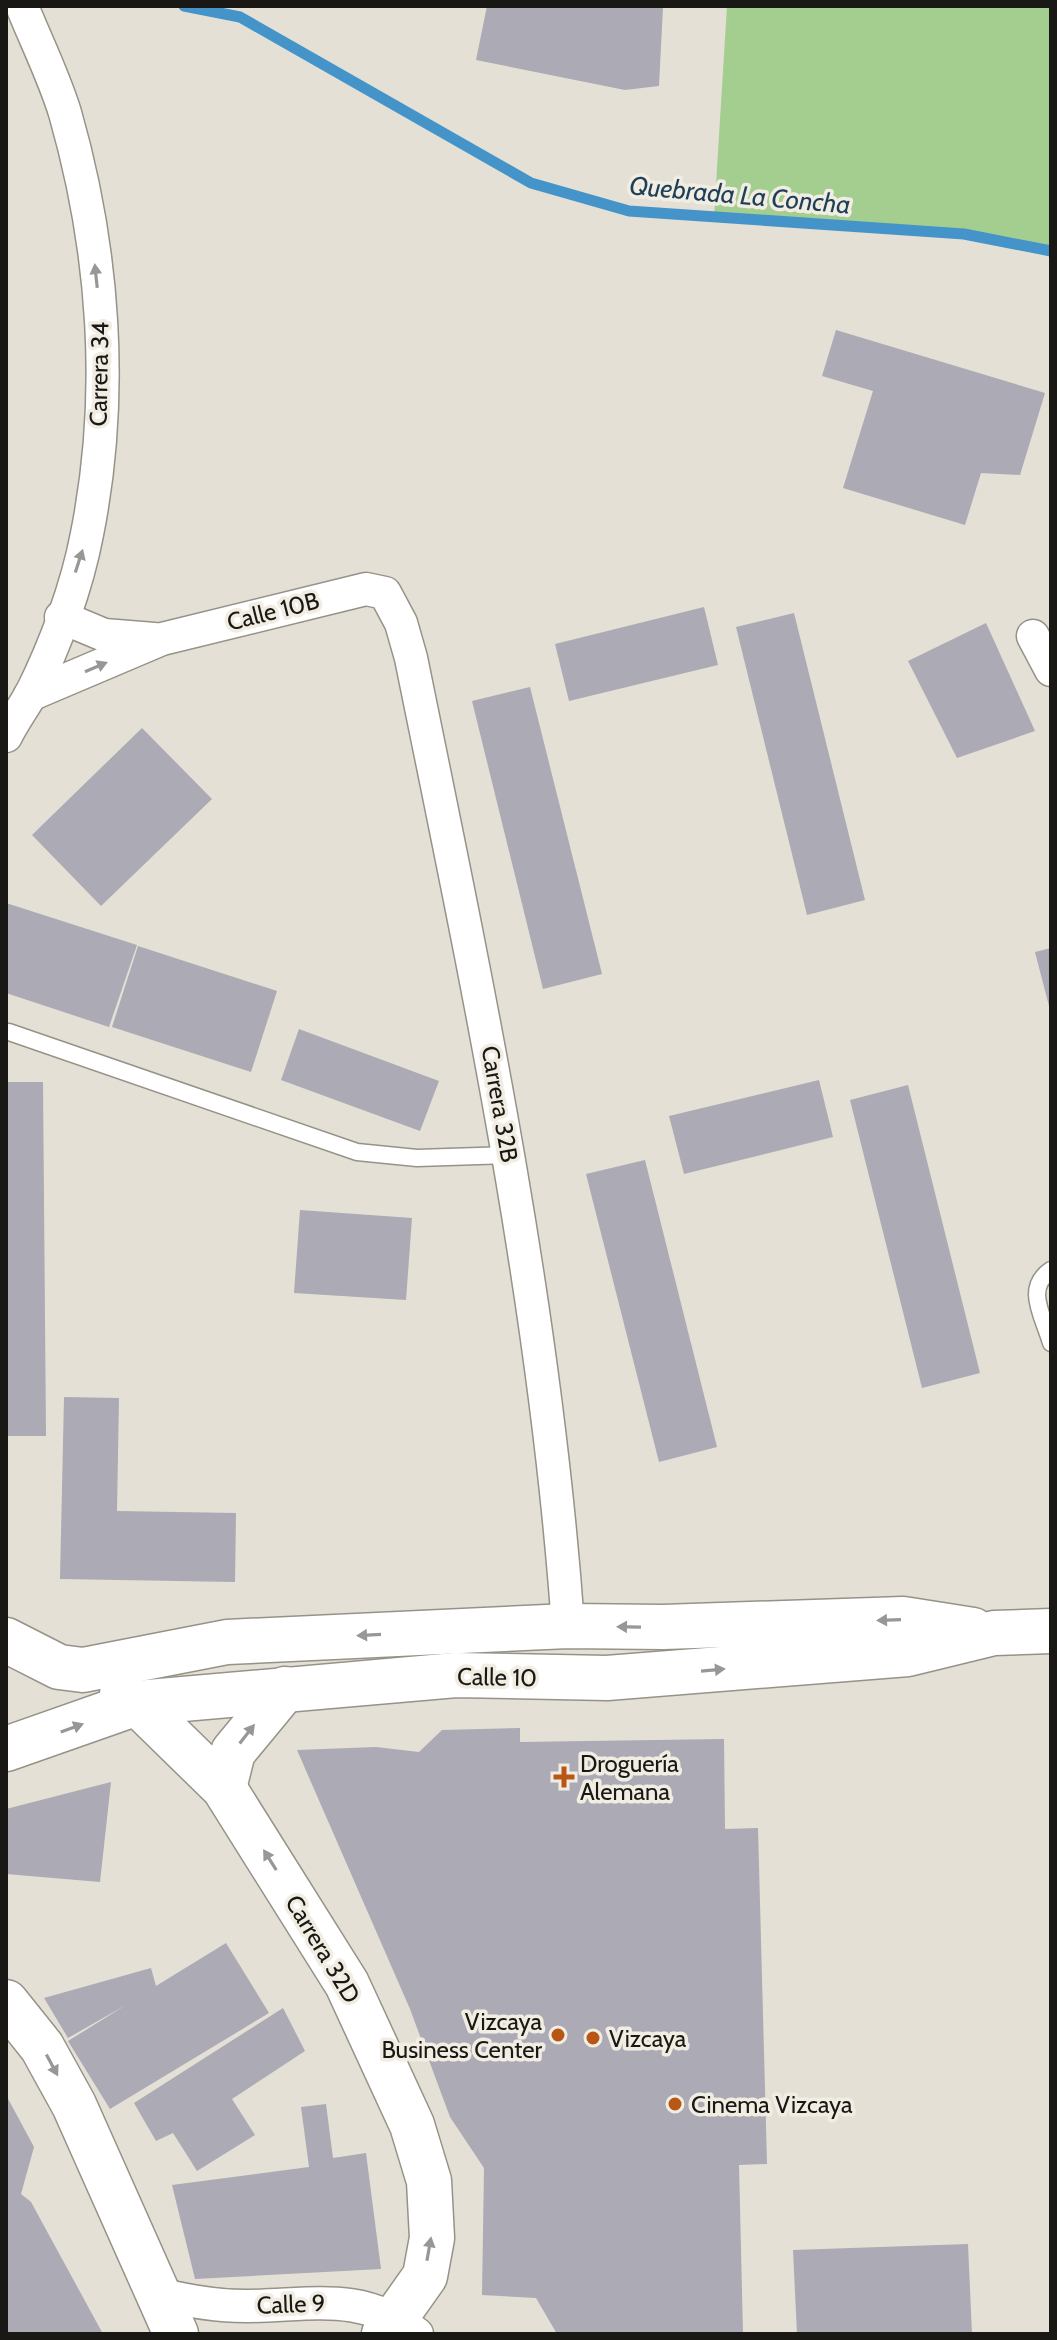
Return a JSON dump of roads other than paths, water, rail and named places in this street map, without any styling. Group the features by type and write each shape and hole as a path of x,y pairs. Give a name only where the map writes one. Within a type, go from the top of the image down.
{"street":[{"name":"Carrera 34","path":"6,736 30,695 61,617 87,536 97,467 104,348 90,211 64,110 22,6"},
{"name":"Calle 10B","path":"30,695 162,639 366,589 385,593"},
{"name":"Carrera 32B","path":"385,593 401,623 411,658 510,1155 563,1548 568,1626"},
{"name":"Calle 10B","path":"61,617 104,635 129,640 162,639"},
{"path":"1033,636 1051,670"},
{"name":"Calle 10","path":"83,1670 227,1642 568,1626 663,1627 903,1619 994,1633 1051,1631"},
{"path":"456,1675 498,1668 568,1626"},
{"name":"Calle 10","path":"6,1749 137,1703 456,1675 638,1676 908,1654 994,1633"},
{"path":"6,1640 59,1667 83,1670"},
{"name":"Carrera 32D","path":"83,1670 137,1703 224,1788 347,1984 412,2125 429,2181 432,2238 425,2276 399,2329"},
{"path":"224,1788 233,1752 285,1689"},
{"path":"6,2002 42,2047 74,2105 176,2334"},
{"name":"Calle 9","path":"159,2294 199,2304 243,2306 322,2301 355,2304 399,2329"}],"lane":[{"path":"9,1032 357,1152 417,1158 510,1155"},
{"path":"1051,1270 1038,1279 1034,1288 1051,1343"}],"waterway":[{"name":"Quebrada La Concha","path":"184,6 240,17 531,183 629,211 964,234 1051,251"}],"place":[{"name":"Droguería Alemana","path":"564,1777"},
{"name":"Vizcaya Business Center","path":"558,2035"},
{"name":"Vizcaya","path":"593,2038"},
{"name":"Cinema Vizcaya","path":"675,2104"}]}
